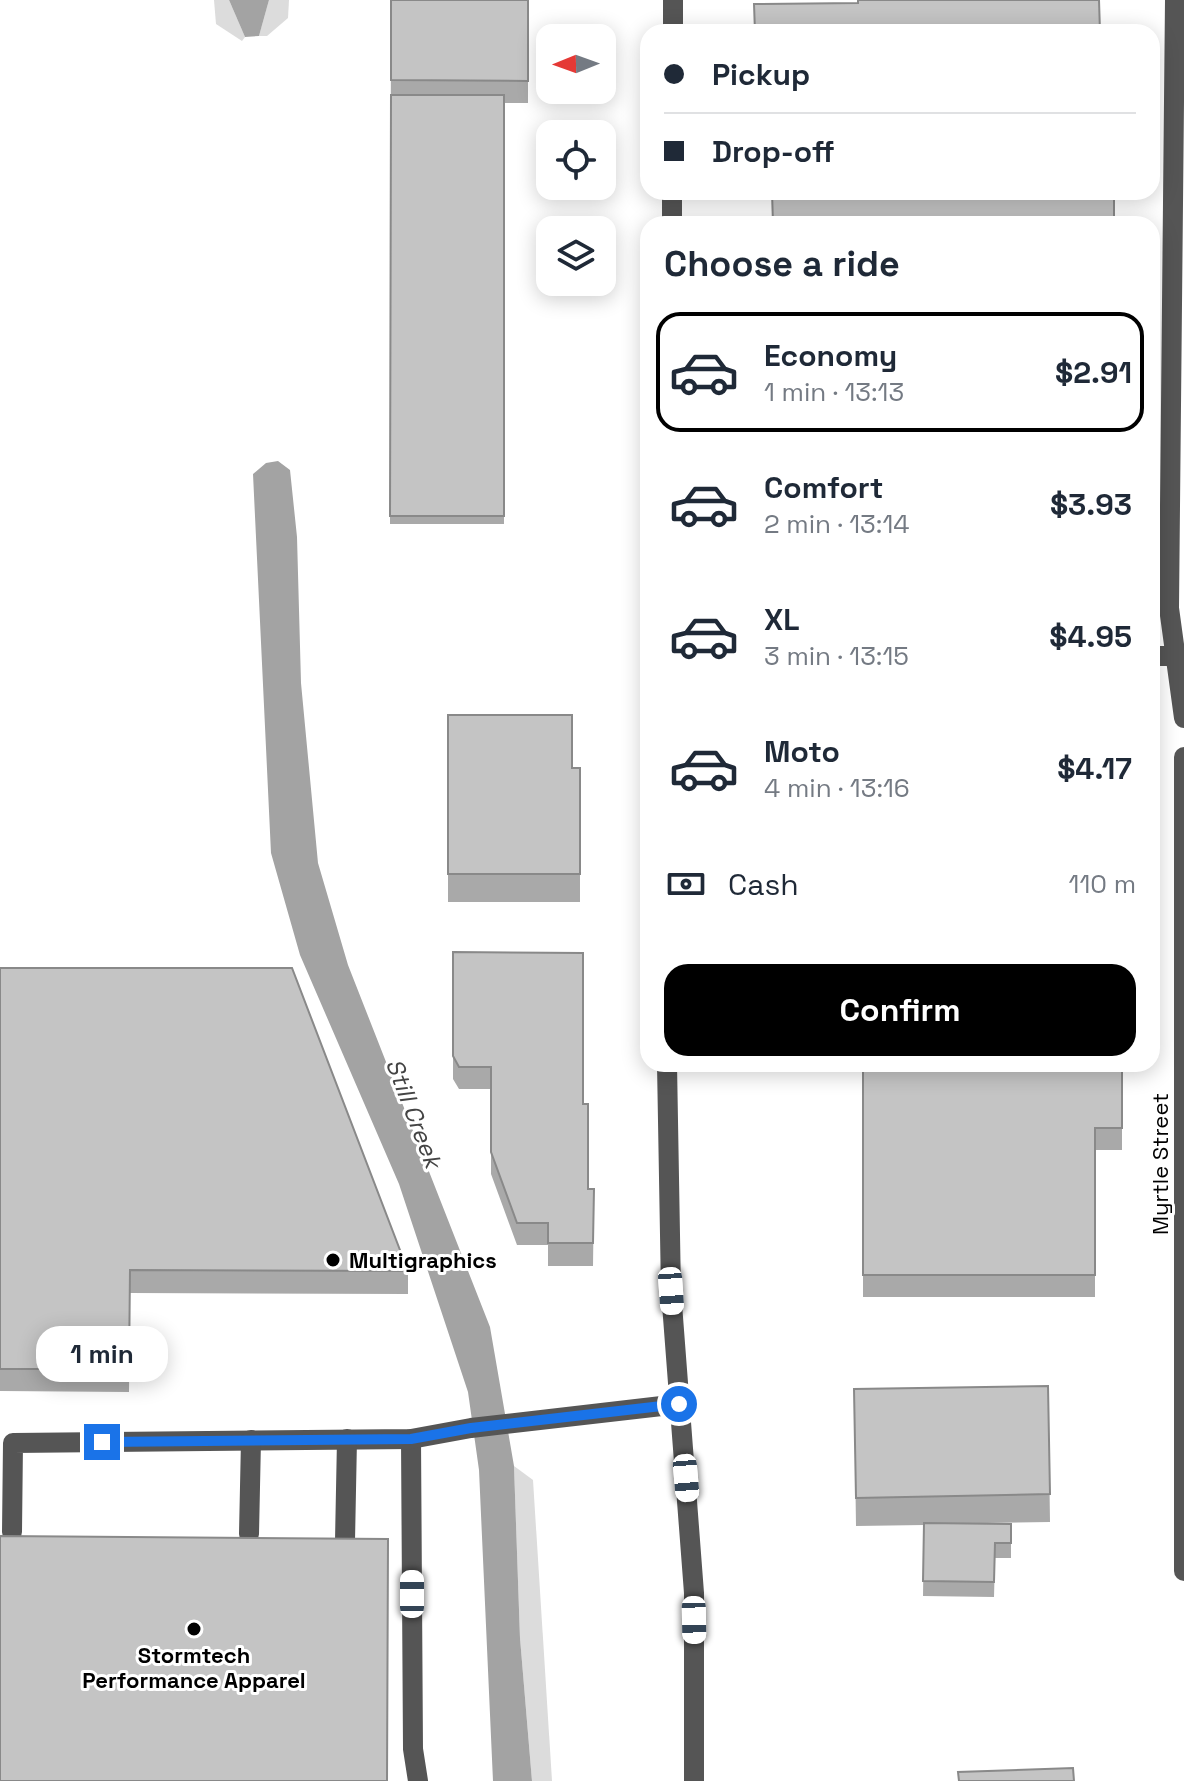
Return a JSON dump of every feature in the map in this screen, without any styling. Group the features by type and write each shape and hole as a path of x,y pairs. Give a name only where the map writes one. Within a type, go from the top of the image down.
{"street":[{"path":"673,0 673,24"},
{"path":"1175,0 1169,608 1180,656 1184,718"},
{"name":"Myrtle Street","path":"1184,757 1184,1571"},
{"path":"667,1072 667,1193 694,1593 694,1781"},
{"path":"12,1532 13,1443 411,1439 471,1428 679,1404"},
{"path":"345,1541 347,1439"},
{"path":"411,1439 413,1749 418,1781"},
{"path":"249,1534 251,1440"}],"shaded area":[{"path":"214,0 229,0 245,37 242,41 216,24"},
{"path":"229,0 269,0 259,36 245,37"},
{"path":"269,0 289,0 288,18 267,36 259,36"},
{"path":"278,461 290,470 297,537 301,683 318,863 348,965 490,1327 514,1466 520,1638 532,1781 493,1781 479,1470 468,1392 399,1184 300,955 271,853 253,474 266,463"},
{"path":"514,1466 533,1480 552,1781 532,1781 520,1638"}],"building":[{"path":"391,0 528,0 528,81 391,80"},
{"path":"858,0 1099,0 1100,24 755,24 754,4 858,3"},
{"path":"391,95 504,95 504,516 390,516"},
{"path":"772,200 1114,200 1114,216 773,216"},
{"path":"448,715 572,715 572,768 580,768 580,874 448,874"},
{"path":"453,952 583,953 583,1104 588,1104 588,1189 594,1189 593,1243 548,1243 548,1223 517,1223 491,1152 491,1067 459,1067 453,1056"},
{"path":"0,968 292,968 408,1271 130,1270 129,1369 0,1369"},
{"path":"863,1072 1122,1072 1122,1128 1095,1128 1095,1275 863,1275"},
{"path":"1048,1386 1050,1494 856,1498 854,1389"},
{"path":"924,1523 1011,1524 1011,1543 995,1543 994,1582 923,1581"},
{"name":"Stormtech Performance Apparel","path":"0,1536 388,1539 387,1781 0,1781"},
{"path":"1073,1768 1074,1781 959,1781 958,1772"}],"place":[{"name":"Multigraphics","path":"333,1260"},
{"name":"Stormtech Performance Apparel","path":"194,1629"}],"route":[{"path":"102,1442 411,1439 471,1428 679,1404"}],"water label":[{"name":"Still Creek","path":"414,1113"}]}
